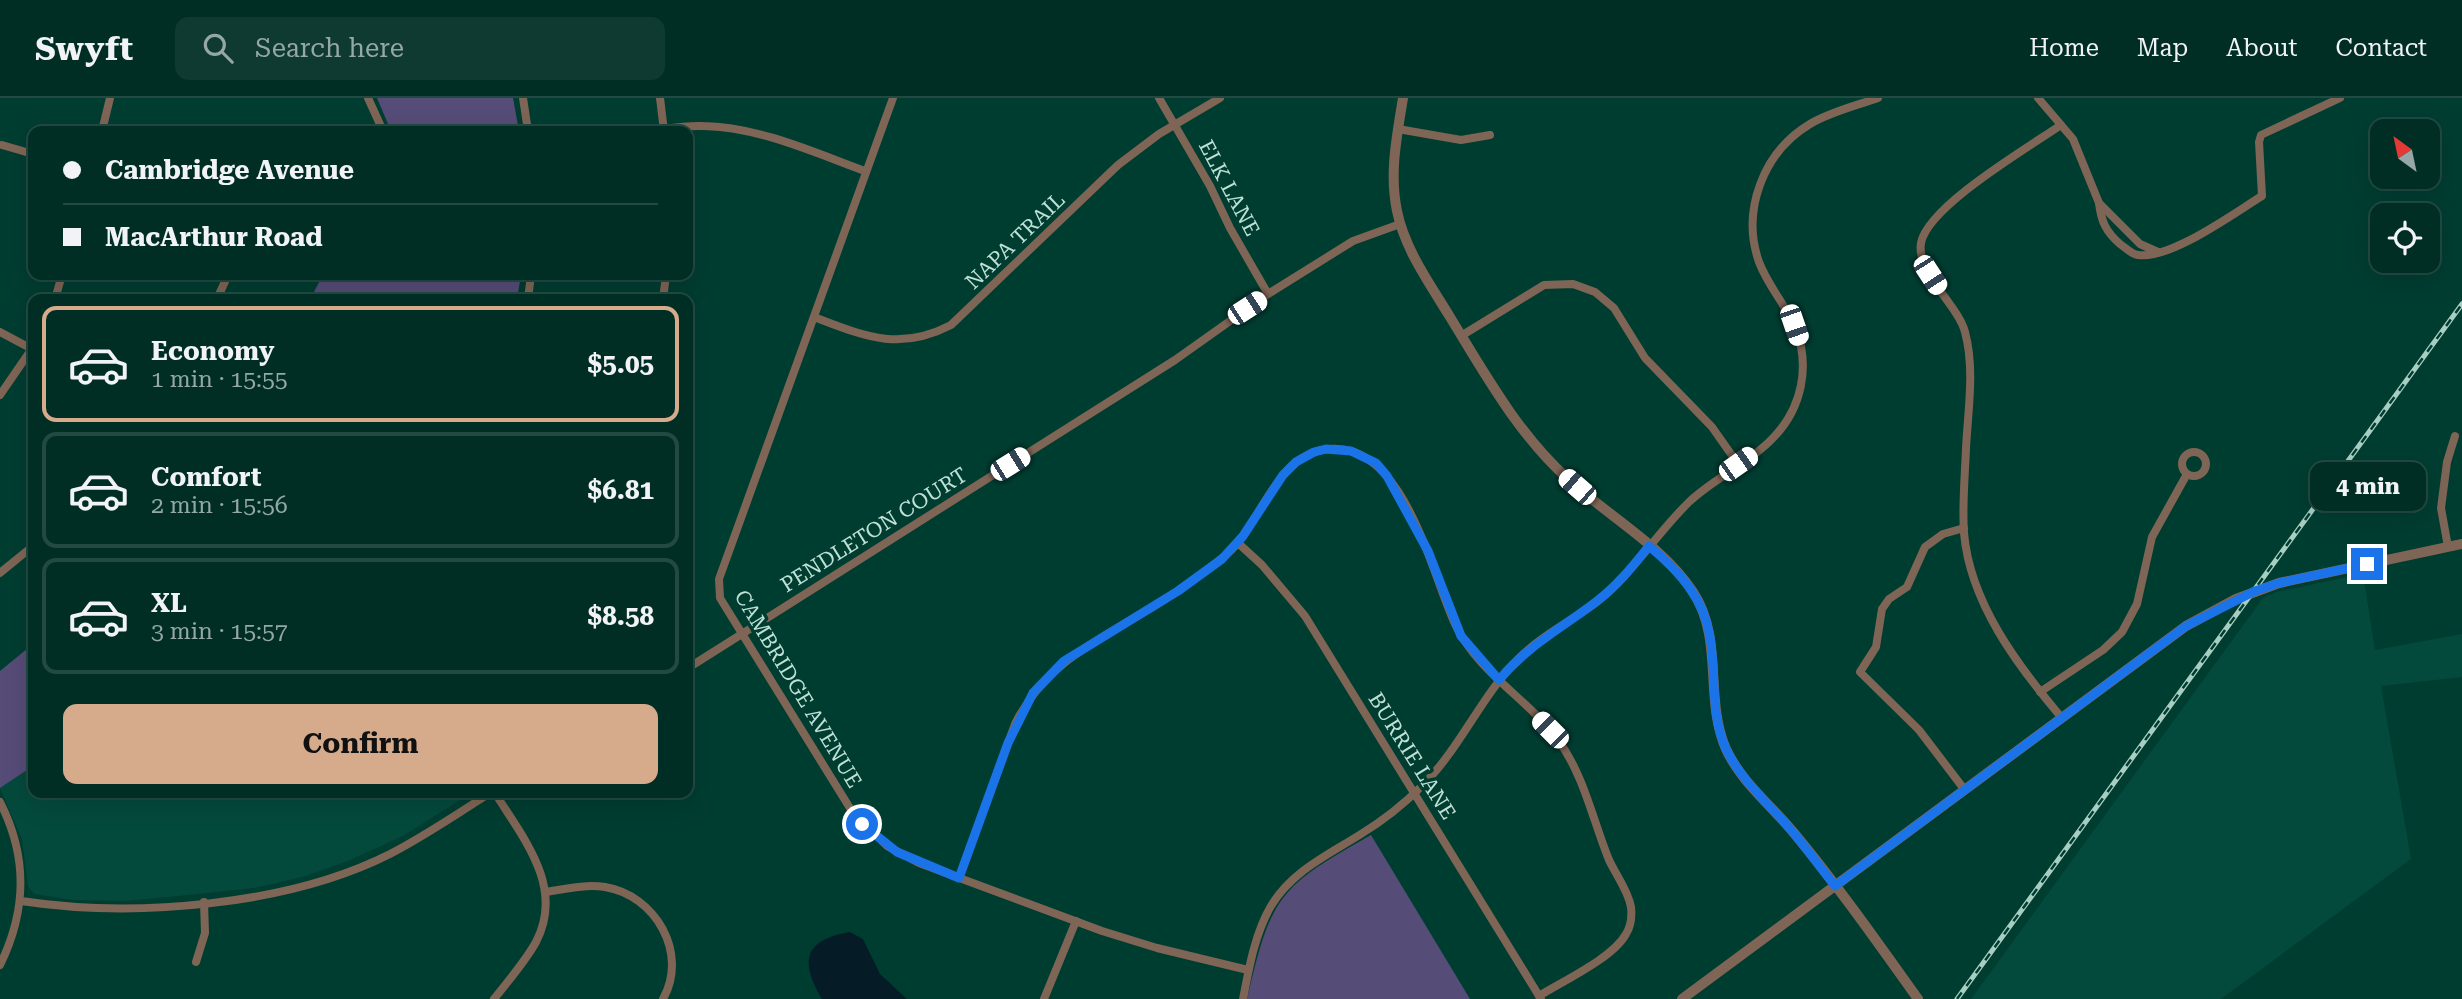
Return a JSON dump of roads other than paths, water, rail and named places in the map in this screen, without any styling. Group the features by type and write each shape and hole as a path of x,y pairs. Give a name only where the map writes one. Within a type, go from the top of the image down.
{"street":[{"path":"103,126 110,98"},
{"path":"368,98 381,126"},
{"path":"523,98 527,126"},
{"path":"660,98 664,126"},
{"name":"CAMBRIDGE AVENUE","path":"893,98 719,579 720,598 864,826 897,852 1076,921 1157,948 1248,970"},
{"name":"ELK LANE","path":"1159,98 1268,294"},
{"name":"NAPA TRAIL","path":"814,317 855,333 883,340 919,338 951,325 1118,165 1175,125 1220,98"},
{"path":"1404,98 1393,176 1400,224 1412,254 1509,412 1542,453 1588,497 1649,546 1685,580 1704,614 1711,644 1715,707 1728,752 1743,776 1835,886 1918,999"},
{"path":"1243,999 1248,970 1266,914 1290,883 1312,863 1380,822 1415,793 1453,750 1499,680 1530,647 1600,599 1626,574 1691,500 1771,440 1788,420 1800,392 1803,367 1801,344 1794,325 1766,278 1757,256 1753,213 1759,186 1776,155 1795,134 1830,115 1878,98"},
{"path":"2038,98 2073,139 2099,203 2101,223 2134,255 2147,256 2170,251 2262,196 2259,142 2262,135 2340,98"},
{"path":"2061,125 1950,203 1927,231 1921,243 1922,258 1965,328 1971,361 1964,528 1975,583 2000,634 2040,692 2061,717"},
{"path":"693,126 741,129 865,171"},
{"path":"1398,129 1461,140 1490,135"},
{"path":"2,145 28,153"},
{"path":"2099,203 2140,244 2158,252"},
{"name":"PENDLETON COURT","path":"693,665 1175,360 1268,294 1353,241 1400,224"},
{"path":"1461,336 1544,285 1573,284 1595,292 1614,308 1645,358 1712,427 1738,464"},
{"path":"0,332 28,346"},
{"path":"0,394 28,355"},
{"path":"2448,547 2441,508 2447,462 2455,436"},
{"path":"959,878 1008,743 1033,693 1064,661 1178,591 1222,559 1238,542 1283,475 1296,462 1326,449 1351,451 1368,458 1387,476 1415,525 1461,636 1499,680 1550,730 1571,762 1603,845 1631,905 1629,927 1620,943 1540,997"},
{"path":"2040,692 2103,650 2122,632 2137,604 2152,537 2187,474"},
{"path":"1964,528 1943,534 1925,547 1907,587 1889,599 1882,610 1876,647 1860,671 1919,730 1964,789"},
{"name":"BURRIE LANE","path":"1238,542 1262,565 1305,616 1540,997"},
{"path":"1682,999 2186,626 2236,599 2279,583 2462,544"},
{"path":"0,573 28,550"},
{"path":"21,901 103,909 204,902 286,891 335,877 389,854 484,798"},
{"path":"494,999 536,943 544,922 546,892 537,861 495,798"},
{"path":"0,802 10,822 18,849 21,901 13,934 0,965"},
{"path":"546,892 605,887 628,894 647,907 663,929 670,950 672,968 663,999"},
{"path":"196,961 205,933 204,902"},
{"path":"1044,999 1076,921"}],"water":[{"path":"850,932 863,939 880,974 907,999 822,999 810,974 810,954 823,940"}],"railway":[{"path":"1957,999 2462,304"}]}
